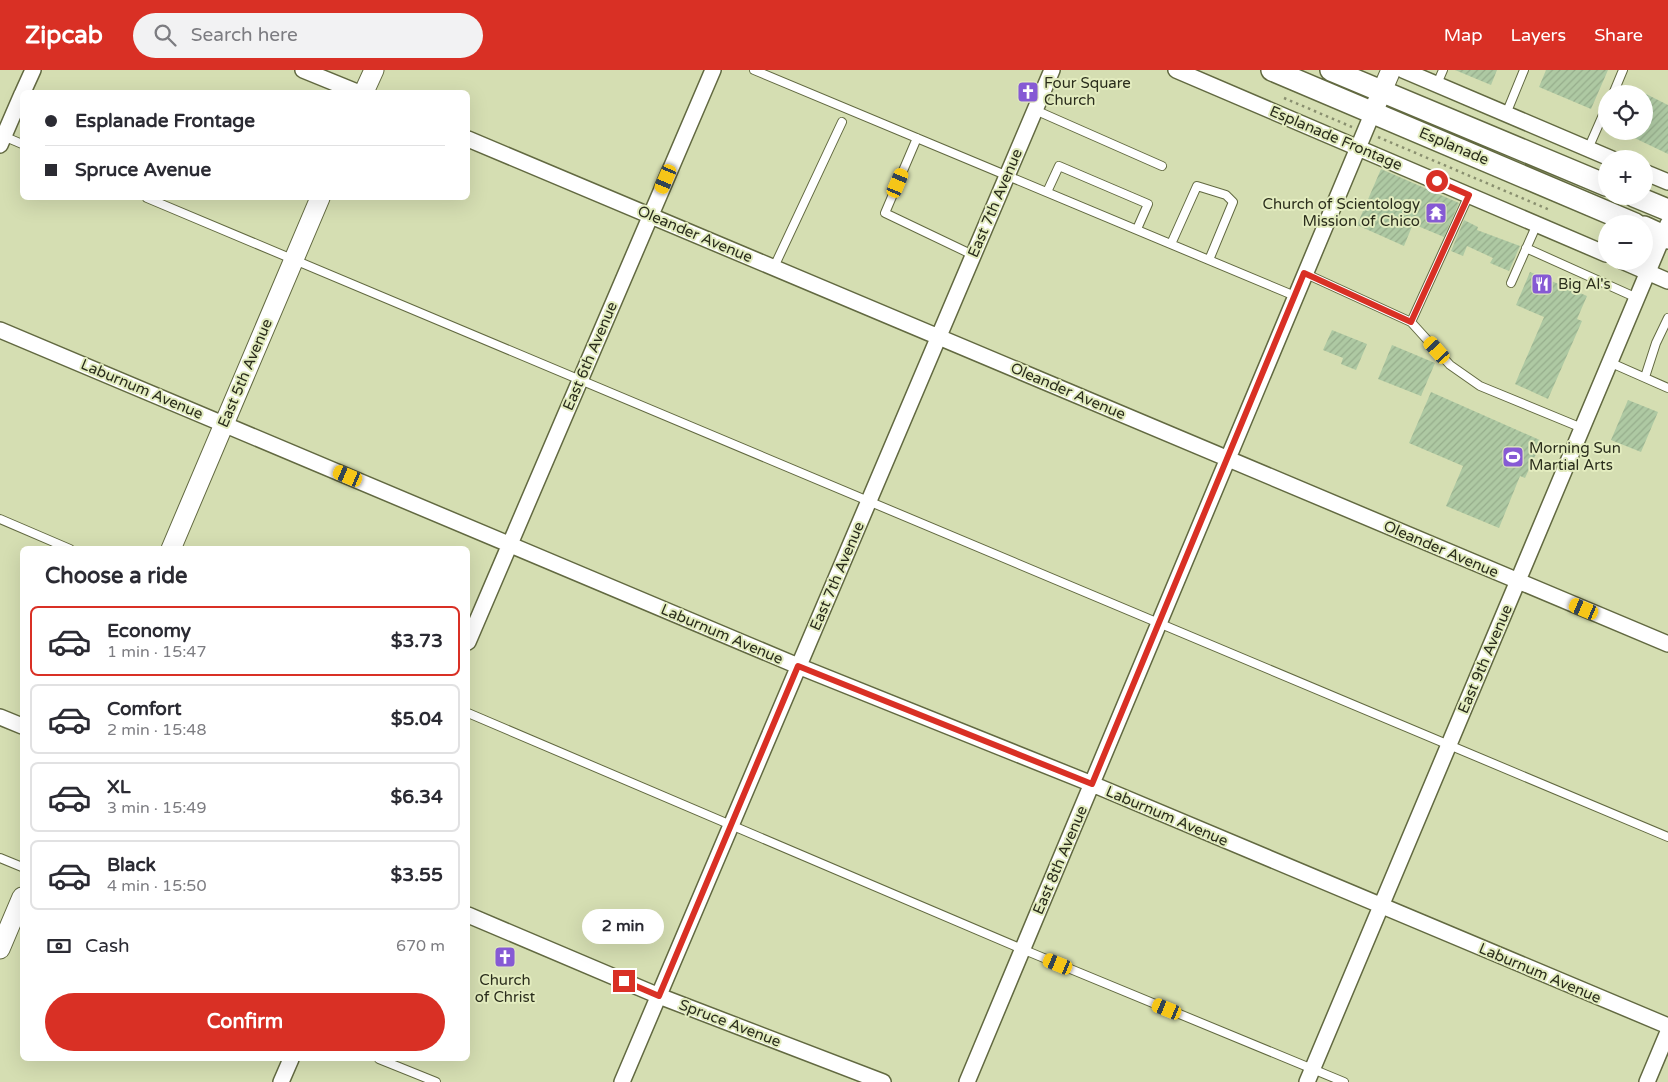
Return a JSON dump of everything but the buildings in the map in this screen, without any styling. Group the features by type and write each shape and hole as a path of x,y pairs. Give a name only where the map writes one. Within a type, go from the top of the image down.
{"main road":[{"name":"Esplanade","path":"1272,70 1614,215"},
{"name":"Esplanade","path":"1331,70 1598,182"},
{"path":"1653,204 1668,210"},
{"path":"1653,230 1666,233"}],"street":[{"path":"24,90 33,70"},
{"path":"303,70 352,90"},
{"path":"365,90 374,70"},
{"name":"East 6th Avenue","path":"470,637 713,70"},
{"name":"East 7th Avenue","path":"622,1082 1052,70"},
{"name":"Esplanade Frontage","path":"1176,70 1598,251"},
{"path":"1373,112 1391,70"},
{"path":"1403,70 1598,153"},
{"path":"1,138 20,99"},
{"name":"East 8th Avenue","path":"967,1082 1357,146 1373,112"},
{"name":"Oleander Avenue","path":"470,140 1668,644"},
{"path":"1653,176 1668,182"},
{"name":"East 5th Avenue","path":"171,546 319,200"},
{"name":"East 9th Avenue","path":"1310,1075 1636,298 1666,233"},
{"path":"1642,270 1668,281"},
{"name":"Laburnum Avenue","path":"0,330 798,666 1092,784 1380,907 1668,1026"},
{"path":"0,717 20,725"},
{"path":"1,946 20,905"},
{"name":"Spruce Avenue","path":"470,916 659,996 883,1082"},
{"path":"1647,1082 1668,1032"},
{"path":"281,1082 290,1061"}],"lane":[{"path":"754,70 1295,296"},
{"path":"1437,84 1443,70"},
{"path":"1506,114 1524,70"},
{"path":"1617,85 1623,70"},
{"path":"1035,110 1162,166"},
{"path":"774,267 842,122"},
{"path":"1588,149 1598,126"},
{"path":"1,138 20,143"},
{"path":"917,138 885,213 973,255"},
{"path":"1047,192 1060,166 1148,204 1137,230"},
{"path":"1171,244 1197,186 1226,194 1233,202 1209,260"},
{"path":"1411,322 1469,195"},
{"path":"152,200 580,378 1668,837"},
{"path":"1511,284 1537,224"},
{"path":"1526,248 1636,298"},
{"path":"1304,273 1411,322 1450,365 1480,386 1582,428"},
{"path":"1645,378 1656,343 1668,318"},
{"path":"1609,362 1668,388"},
{"path":"0,519 63,546"},
{"path":"470,714 732,824 1310,1075 1344,1082"},
{"path":"0,858 20,867"},
{"path":"385,1061 436,1082"}],"path":[{"path":"1278,95 1348,123 1552,211"},
{"path":"1344,131 1348,123"}],"place":[{"name":"Four Square Church","path":"1028,92"},
{"name":"Church of Scientology Mission of Chico","path":"1436,213"},
{"name":"Big Al's","path":"1542,284"},
{"name":"Morning Sun Martial Arts","path":"1513,457"},
{"name":"Church of Christ","path":"505,957"}],"route":[{"path":"624,981 659,996 798,666 1092,784 1304,273 1411,322 1469,195 1437,181"}]}
